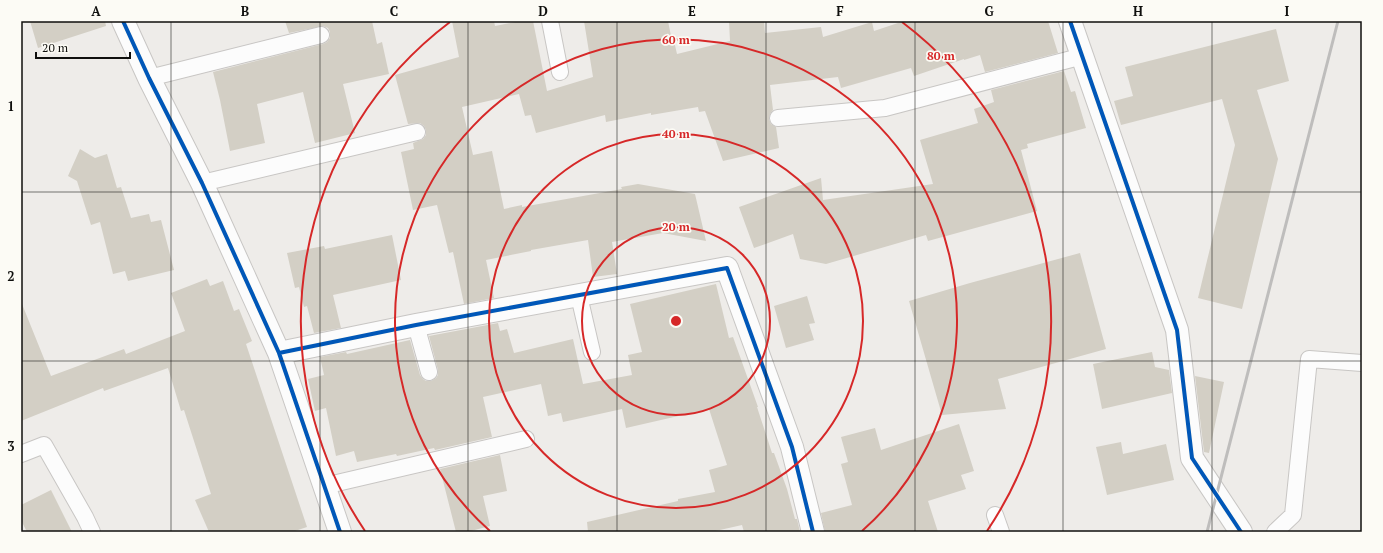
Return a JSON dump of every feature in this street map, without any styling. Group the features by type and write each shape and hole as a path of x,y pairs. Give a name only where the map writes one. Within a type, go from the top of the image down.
{"street":[{"path":"123,21 149,78 202,183 279,353 340,532"},
{"path":"1070,21 1177,330 1192,458 1241,532"},
{"path":"279,353 416,325 728,268 792,447 813,532"}],"lane":[{"path":"550,21 560,72"},
{"path":"149,78 321,35"},
{"path":"778,118 885,108 1083,56"},
{"path":"202,183 417,132"},
{"path":"579,296 592,352"},
{"path":"416,325 429,372"},
{"path":"1274,532 1292,515 1309,359 1362,363"},
{"path":"324,486 526,439"},
{"path":"21,454 44,445 92,532"},
{"path":"996,515 1001,532"}],"building":[{"path":"30,21 105,21 106,26 38,48"},
{"path":"285,21 372,21 377,44 382,42 389,74 343,84 355,133 315,143 303,92 257,104 265,143 230,151 213,72 323,44 330,38 328,28 323,26 289,33"},
{"path":"452,21 494,21 495,26 520,21 533,21 547,91 593,77 584,21 668,21 672,41 674,41 677,54 730,41 729,21 764,21 765,33 821,27 823,37 872,22 874,31 904,21 1048,21 1058,53 985,72 980,55 914,76 911,68 841,88 838,77 770,85 773,110 769,119 771,124 776,127 779,148 723,161 705,111 699,112 698,107 651,115 651,113 606,122 605,115 536,133 531,115 525,116 519,94 462,107 473,155 492,151 504,209 622,189 621,187 638,184 695,194 706,241 663,233 612,242 617,274 593,277 588,240 486,260 494,298 464,304 453,252 449,253 437,205 413,210 401,152 414,149 413,143 423,139 426,135 426,130 420,123 408,124 395,75 459,57"},
{"path":"1276,29 1289,81 1257,90 1278,159 1242,309 1198,298 1235,145 1222,99 1121,125 1114,101 1133,96 1125,67"},
{"path":"1064,71 1071,92 1075,91 1086,128 1027,144 1028,148 1021,150 1037,211 928,241 926,235 826,264 800,259 793,234 754,248 739,207 821,178 823,200 933,184 920,140 978,123 974,109 994,102 991,90"},
{"path":"80,149 95,158 107,154 117,188 121,187 131,218 149,214 151,222 161,220 174,270 128,281 125,271 113,274 100,222 91,225 77,181 68,176"},
{"path":"392,235 401,280 333,295 341,328 314,333 307,306 304,307 299,287 295,288 287,253 324,246 325,249"},
{"path":"1080,253 1106,349 998,379 1006,409 942,415 909,301"},
{"path":"207,279 210,286 223,281 234,311 239,309 252,341 246,344 307,527 292,532 209,532 195,500 211,494 184,410 181,411 168,368 104,391 103,388 21,421 21,304 51,376 124,349 126,354 185,331 171,293"},
{"path":"716,284 729,338 733,337 758,407 772,453 774,453 787,489 800,532 744,532 742,525 711,532 588,532 587,522 678,501 678,499 715,492 709,470 727,465 709,409 626,428 622,409 563,422 561,413 548,416 541,384 483,397 492,437 435,450 434,448 397,456 396,454 357,462 354,451 336,456 326,408 315,411 308,379 324,375 320,357 346,352 347,354 410,340 420,375 426,381 431,381 438,375 438,370 429,336 498,323 500,331 507,329 514,353 573,339 583,384 632,375 628,355 642,352 630,304"},
{"path":"807,296 815,323 809,324 814,340 786,348 774,306"},
{"path":"1152,352 1155,367 1169,370 1172,393 1102,409 1093,364"},
{"path":"1195,376 1224,382 1209,453 1204,452"},
{"path":"959,424 974,471 961,475 966,489 928,501 938,532 825,532 821,513 852,505 841,464 848,462 841,437 875,428 881,450"},
{"path":"1121,442 1123,454 1166,444 1174,480 1107,495 1096,447"},
{"path":"500,455 507,491 483,496 490,526 467,532 456,532 440,469"},
{"path":"51,490 72,532 27,532 21,520 21,505"}],"railway":[{"path":"1207,532 1338,21"}],"cycle path":[{"path":"123,21 149,78 202,183 279,353 340,532"},
{"path":"1070,21 1177,330 1192,458 1241,532"},
{"path":"279,353 416,325 727,268 792,447 813,532"}]}
